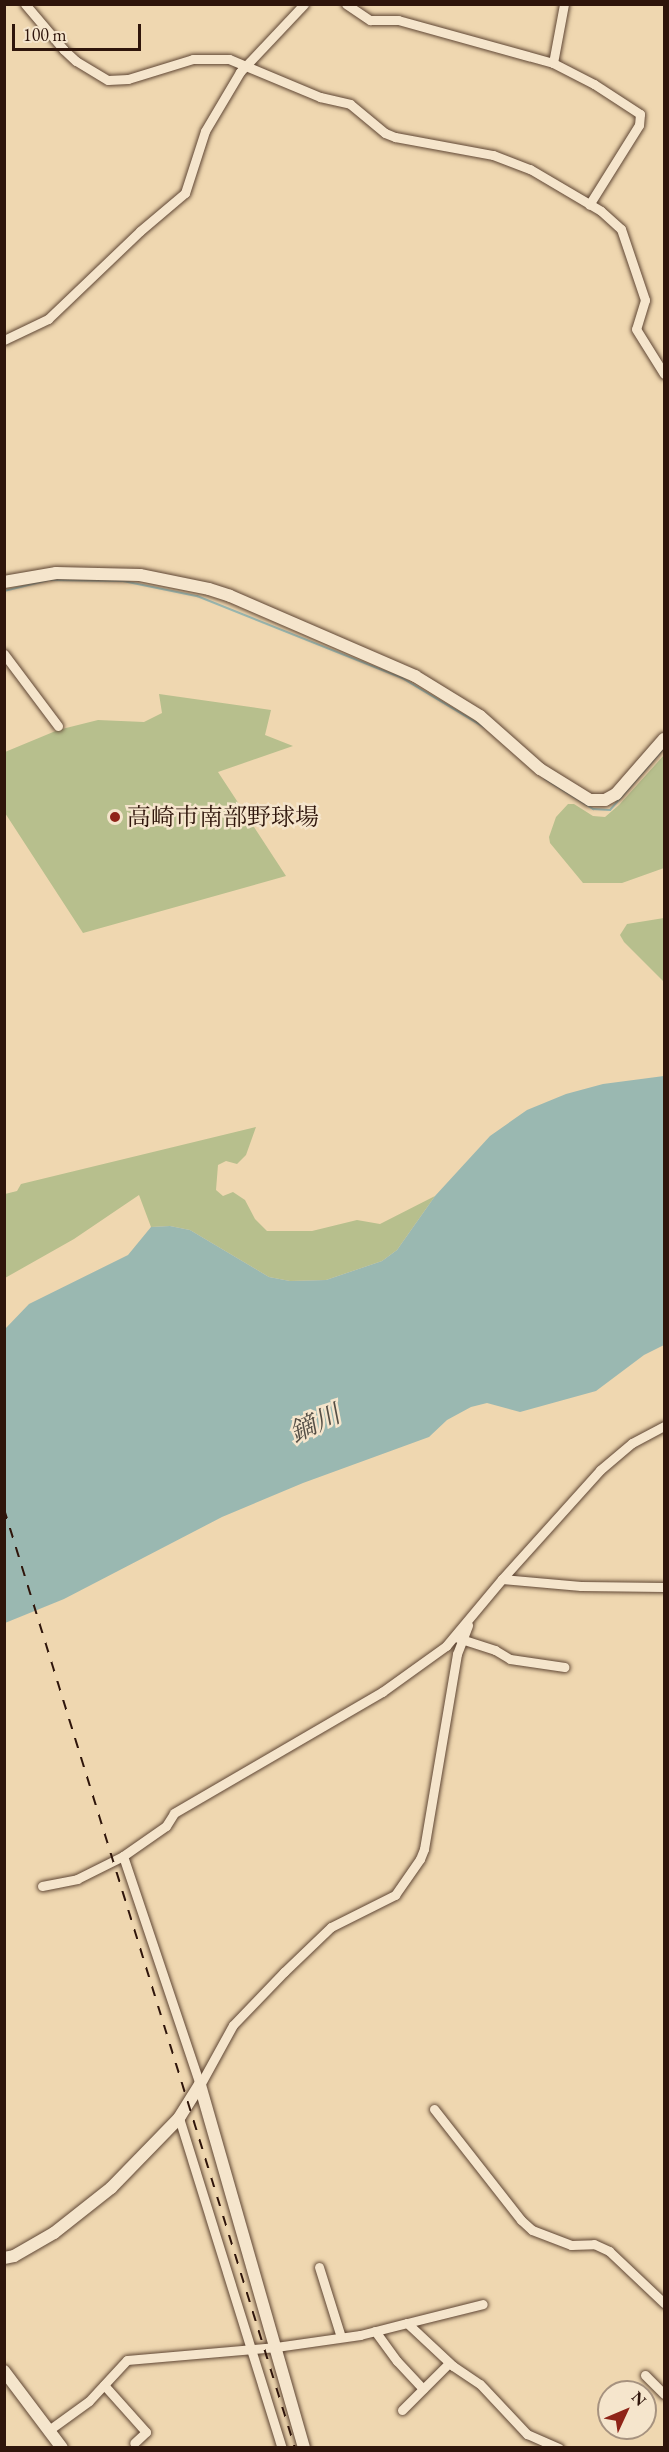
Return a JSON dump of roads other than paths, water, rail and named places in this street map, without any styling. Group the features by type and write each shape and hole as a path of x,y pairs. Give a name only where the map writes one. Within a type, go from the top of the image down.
{"street":[{"path":"25,4 76,61 108,80 128,79 193,59 229,59 320,97 350,104 385,133 394,137 493,155 516,162 601,211 621,229 645,303 636,328 664,374"},
{"path":"346,4 370,20 398,20 553,63 594,84 640,114 639,125 589,205"},
{"path":"553,63 564,4"},
{"path":"4,340 48,319 140,231 185,193 205,131 246,65 299,6"},
{"path":"4,582 56,573 140,575 209,589 230,596 415,676 480,716 540,769 590,800 605,800 616,794 664,739"},
{"path":"4,654 58,726"},
{"path":"4,2258 14,2256 54,2233 111,2188 179,2118 233,2025 281,1974 331,1927 395,1894 420,1859 424,1849 459,1638 471,1617 600,1470 632,1443 664,1426"},
{"path":"502,1579 581,1586 664,1587"},
{"path":"459,1638 495,1650 510,1659 564,1667"},
{"path":"42,1886 77,1879 123,1856 166,1826 174,1813 382,1692 459,1638"},
{"path":"123,1856 200,2085 304,2448"},
{"path":"434,2109 521,2220 532,2229 571,2245 594,2244 609,2250 664,2303"},
{"path":"179,2118 282,2448"},
{"path":"319,2267 341,2337"},
{"path":"49,2430 89,2401 127,2361 276,2347 341,2337 407,2324 483,2304"},
{"path":"407,2324 449,2363 480,2384 527,2434 559,2448"},
{"path":"375,2331 396,2361 423,2389"},
{"path":"402,2410 449,2363"},
{"path":"4,2372 62,2448"},
{"path":"645,2375 664,2394"},
{"path":"104,2385 146,2432 134,2443"}],"water":[{"name":"鏑川","path":"664,1076 664,1345 644,1355 596,1391 520,1412 487,1403 471,1407 447,1420 429,1437 303,1483 222,1517 64,1599 5,1623 5,1329 29,1304 128,1255 151,1227 170,1226 190,1230 269,1277 290,1281 326,1280 382,1261 397,1250 435,1196 490,1136 527,1110 566,1094 603,1084"}],"waterway":[{"path":"4,591 49,580 123,581 197,596 402,678 484,727"},
{"path":"545,779 593,809 610,810 664,748"}],"railway":[{"path":"4,1509 295,2448"}],"place":[{"name":"高崎市南部野球場","path":"115,817"}]}
